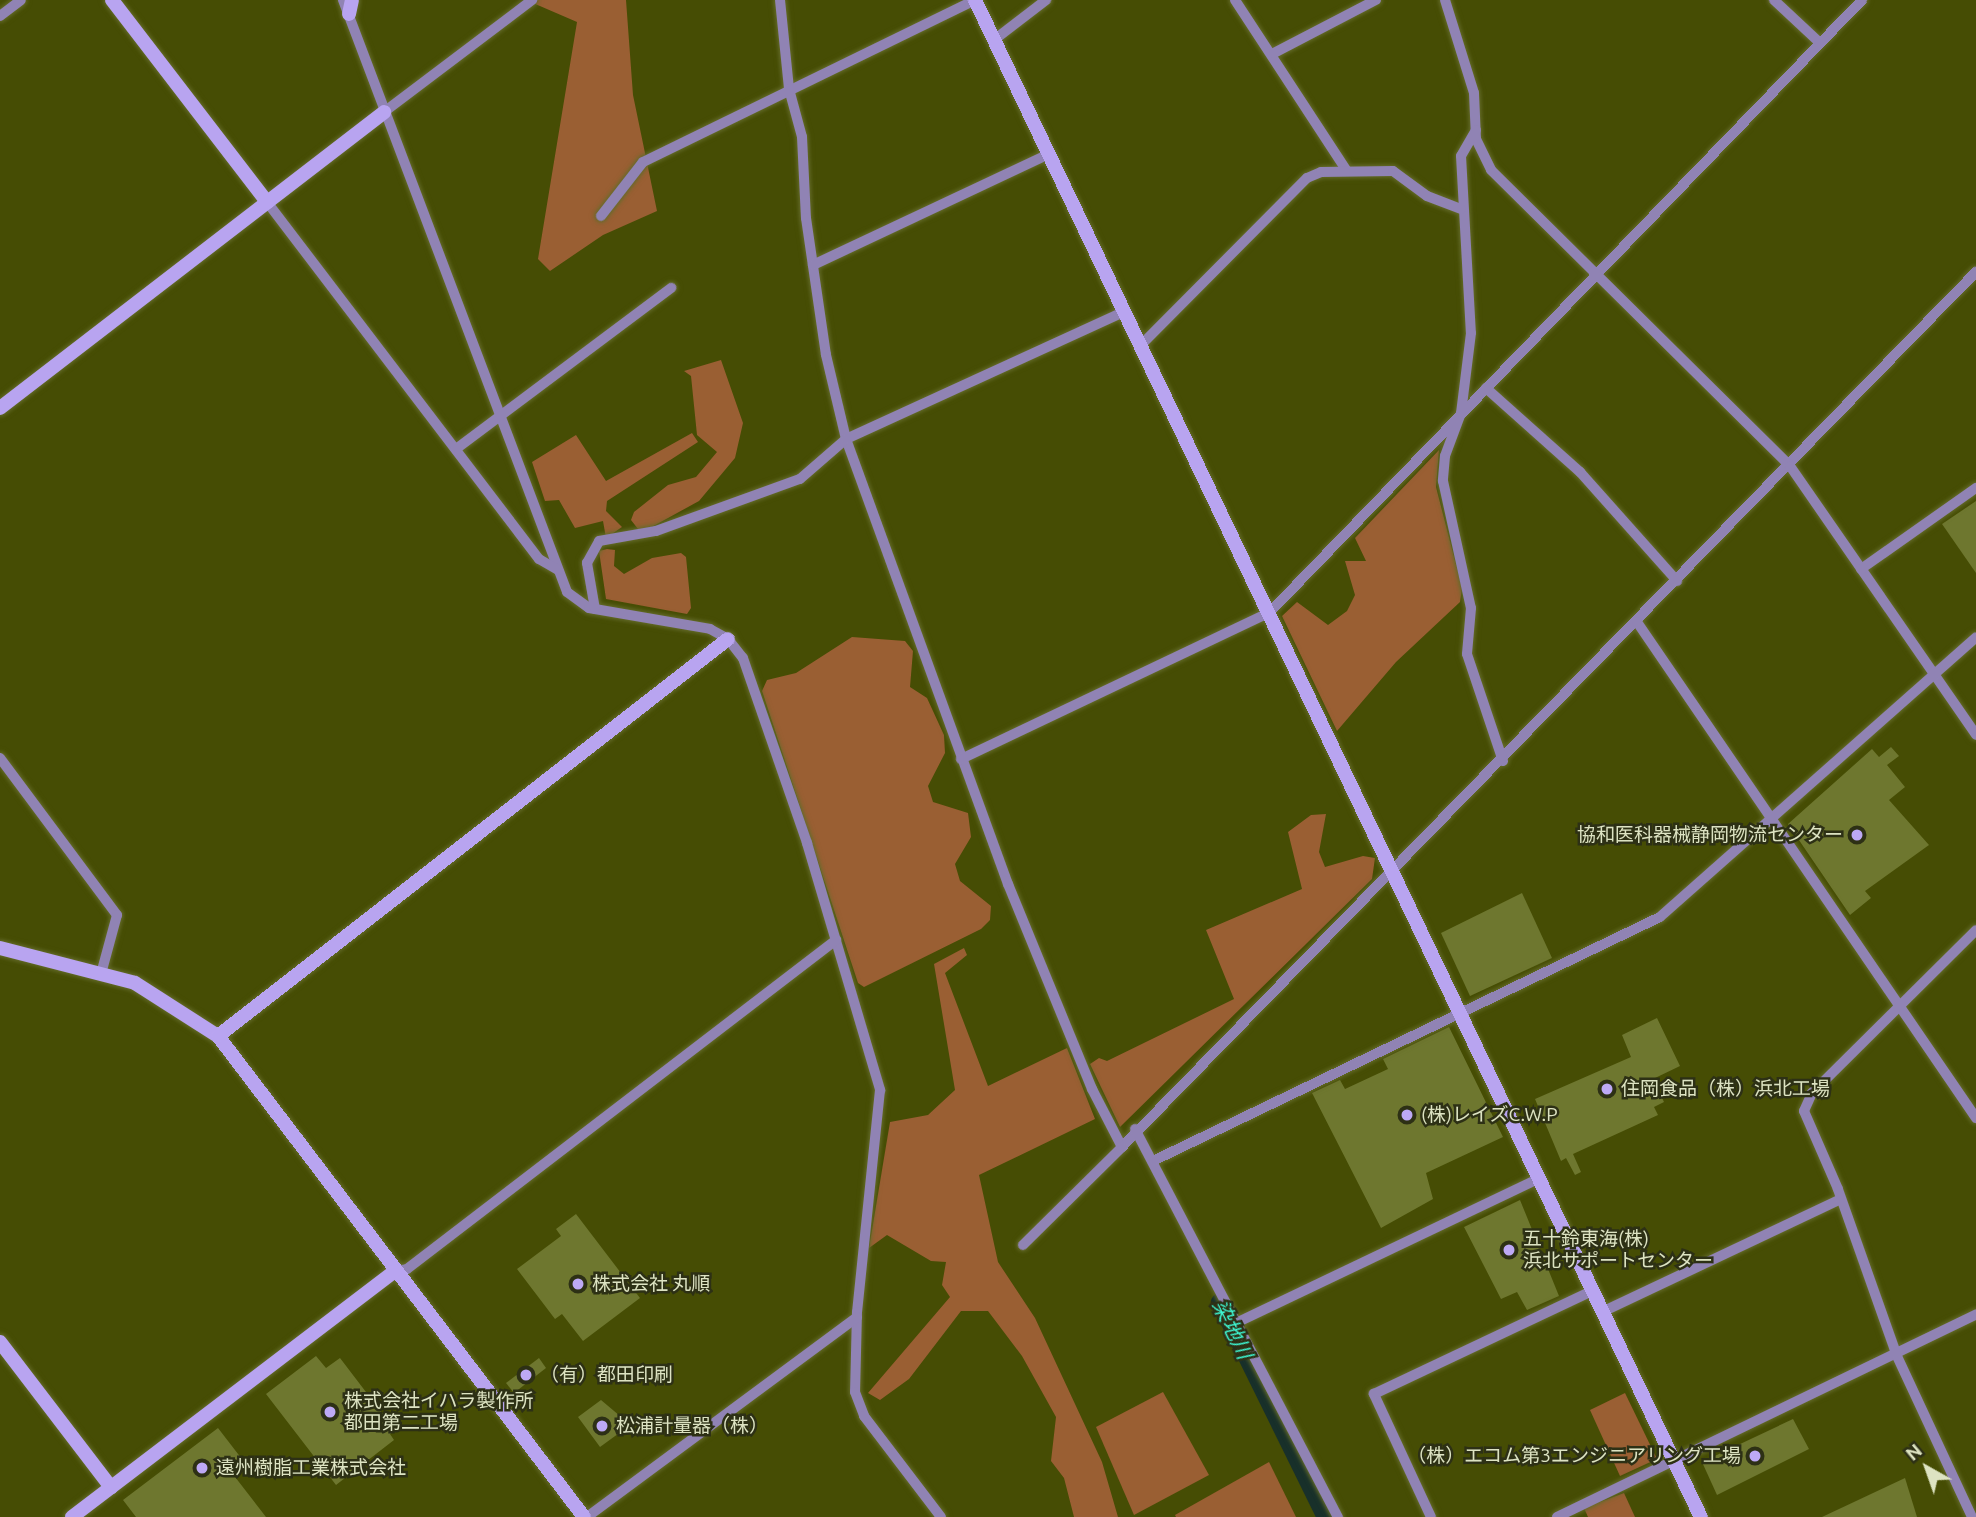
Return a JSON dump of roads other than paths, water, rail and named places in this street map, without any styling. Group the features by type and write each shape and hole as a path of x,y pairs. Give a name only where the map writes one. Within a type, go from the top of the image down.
{"street":[{"path":"0,16 21,0"},
{"path":"112,0 539,559 558,570"},
{"path":"0,408 532,0"},
{"path":"780,0 789,89 802,137 813,265 846,439 961,759 1092,1089 1122,1147"},
{"path":"601,216 643,162 975,0 1142,344 1701,1517"},
{"path":"994,40 1045,0"},
{"path":"1235,0 1273,53 1347,171"},
{"path":"1273,53 1376,0"},
{"path":"1445,0 1474,93 1476,130 1491,170 1790,466 1976,735"},
{"path":"1774,0 1820,43"},
{"path":"961,759 1269,613 1862,0"},
{"path":"348,5 384,112 567,592 595,610 709,629 728,639 743,658 836,940 880,1090 857,1317 859,1405 941,1517"},
{"path":"1476,130 1461,156 1461,209 1471,333 1461,413 1445,456 1443,481 1471,608 1467,654 1503,761"},
{"path":"813,265 1049,154"},
{"path":"1142,344 1307,178 1347,171 1393,171 1427,196 1461,209"},
{"path":"1023,1245 1122,1147 1135,1129 1503,761 1976,272"},
{"path":"456,449 671,288"},
{"path":"595,610 587,563 600,541 656,531 800,479 846,439 1125,311"},
{"path":"1486,388 1580,472 1677,581"},
{"path":"1861,569 1976,488"},
{"path":"1637,622 1774,820 1896,1005 1976,1118"},
{"path":"1155,1160 1660,917 1774,820 1976,637"},
{"path":"218,1035 728,639"},
{"path":"0,758 117,915 101,974"},
{"path":"1972,1517 1897,1356 1841,1199 1804,1114 1805,1104 1896,1005 1976,930"},
{"path":"72,1517 395,1271 407,1269 836,940"},
{"path":"0,948 135,983 218,1035 395,1271 586,1517 857,1317"},
{"path":"1135,1129 1155,1160 1240,1321 1338,1517"},
{"path":"1240,1321 1540,1178"},
{"path":"1602,1312 1841,1199"},
{"path":"1431,1517 1374,1394 1592,1291"},
{"path":"1557,1517 1897,1356 1976,1314"},
{"path":"0,1342 111,1487"}],"waterway":[{"name":"染地川","path":"1220,1302 1326,1517"}],"place":[{"name":"協和医科器械静岡物流センター","path":"1857,835"},
{"name":"住岡食品（株）浜北工場","path":"1607,1089"},
{"name":"(株)レイズC.W.P","path":"1407,1115"},
{"name":"五十鈴東海(株) 浜北サポートセンター","path":"1509,1250"},
{"name":"株式会社 丸順","path":"578,1284"},
{"name":"（有）都田印刷","path":"526,1375"},
{"name":"株式会社イハラ製作所 都田第二工場","path":"330,1412"},
{"name":"松浦計量器（株）","path":"602,1426"},
{"name":"（株）エコム第3エンジニアリング工場","path":"1755,1456"},
{"name":"遠州樹脂工業株式会社","path":"202,1468"}]}
